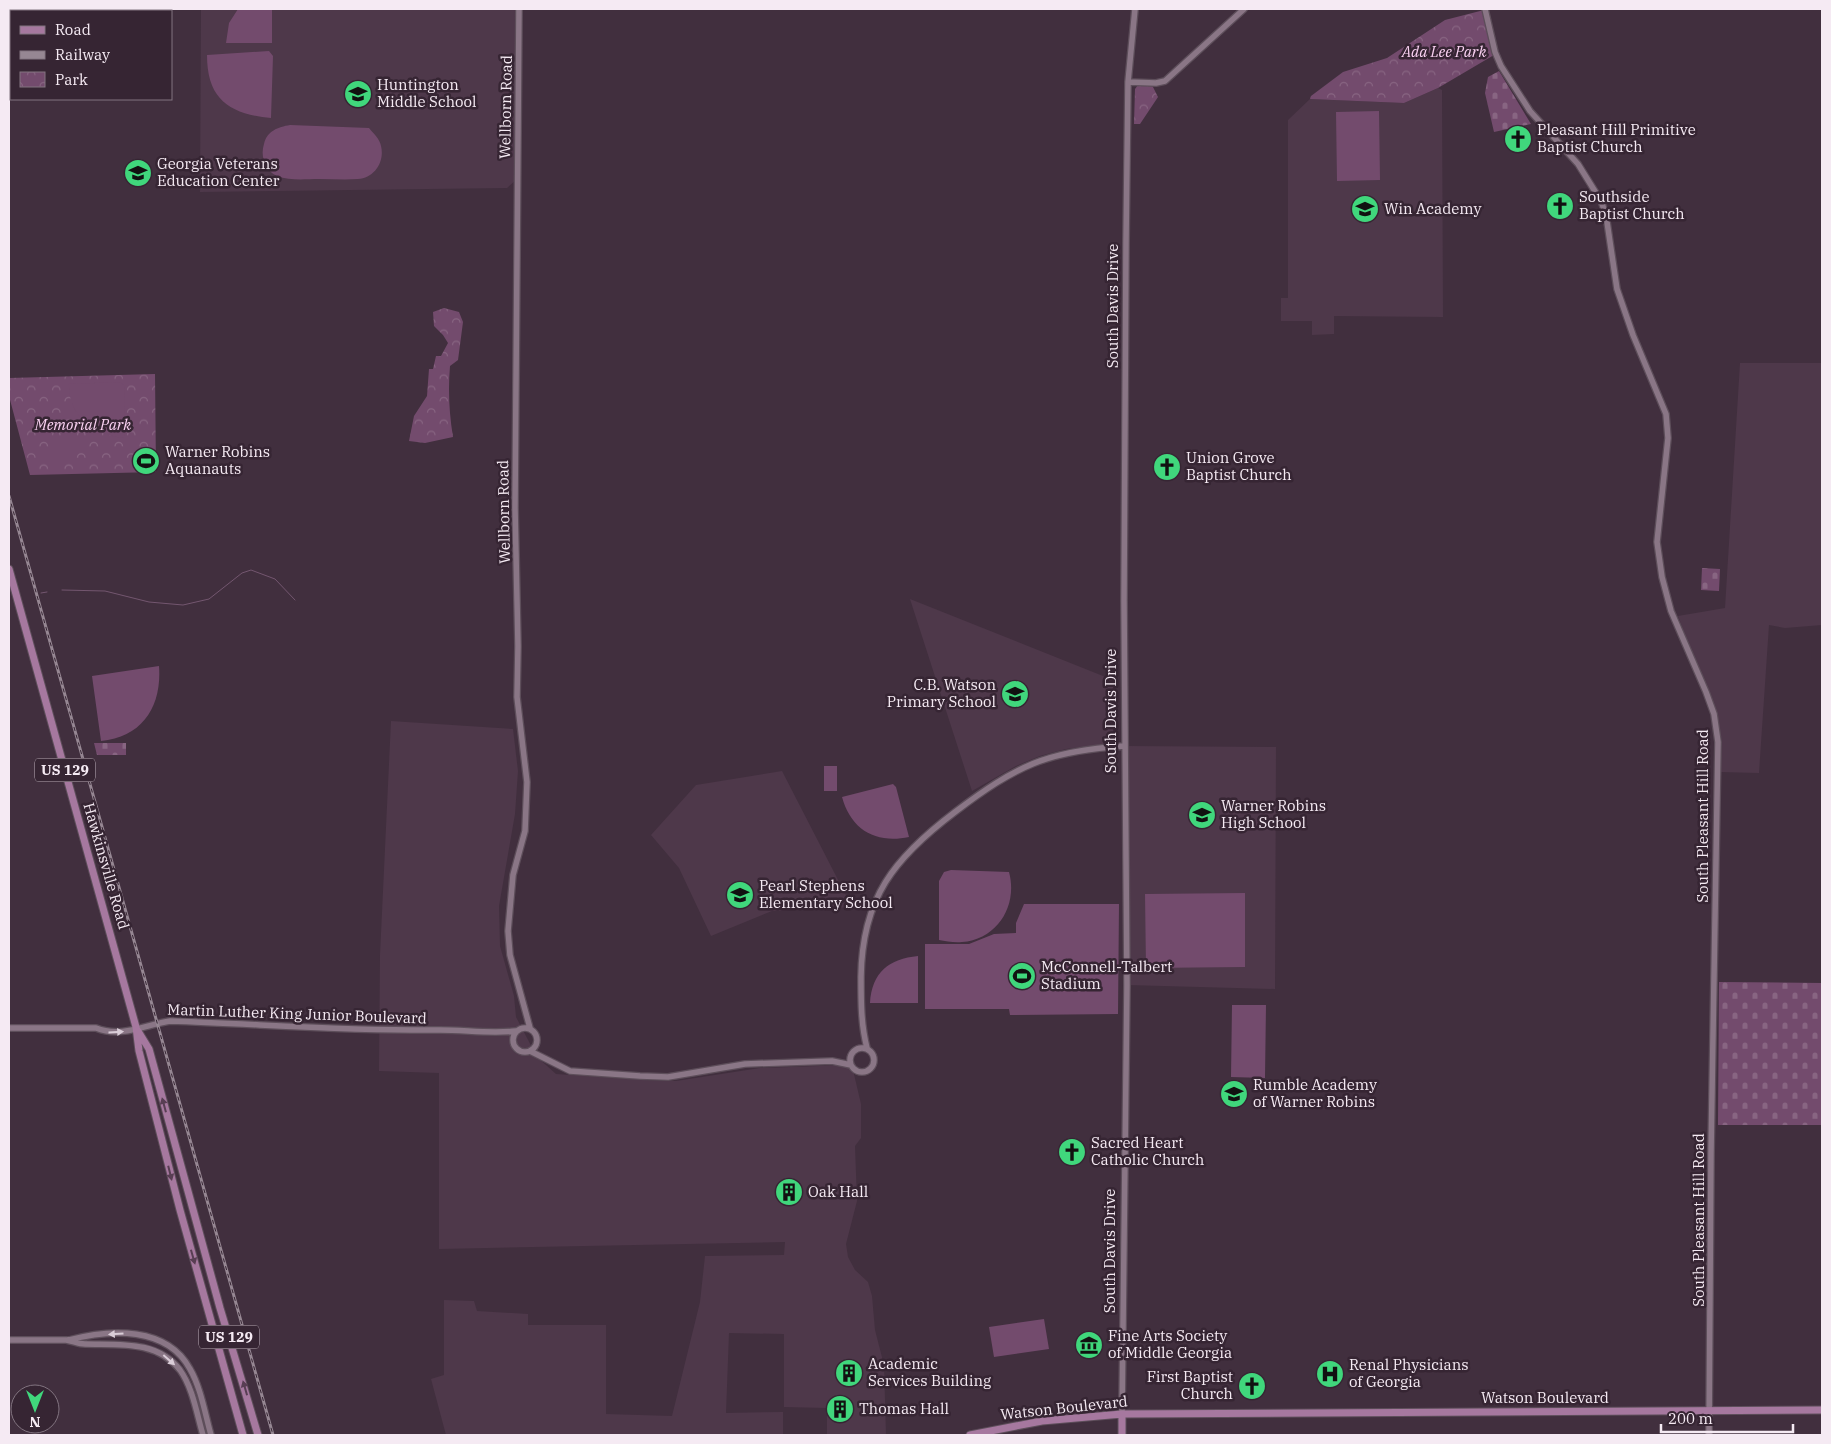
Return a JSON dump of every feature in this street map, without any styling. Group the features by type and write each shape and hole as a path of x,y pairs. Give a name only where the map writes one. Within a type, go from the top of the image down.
{"main road":[{"name":"Hawkinsville Road","path":"9,569 136,1027 139,1051 176,1195 243,1435"},
{"name":"Hawkinsville Road","path":"136,1027 149,1049 220,1308 258,1435"},
{"name":"Watson Boulevard","path":"970,1435 1042,1421 1122,1414 1822,1410"},
{"path":"1122,1414 1122,1435"}],"street":[{"name":"Wellborn Road","path":"519,9 515,508 518,646 517,697 528,782 525,830 513,875 508,931 510,955 525,1010"},
{"name":"South Davis Drive","path":"1122,1414 1127,938 1124,746 1128,82 1135,9"},
{"path":"1128,82 1156,83 1165,80 1244,9"},
{"name":"South Pleasant Hill Road","path":"1485,9 1495,52 1501,66 1530,111 1580,167 1599,197 1606,215 1617,289 1632,335 1666,414 1668,438 1657,542 1663,583 1671,611 1714,714 1718,742 1711,1153 1709,1435"},
{"path":"832,1061 851,1055 858,1048 862,1033 861,980 864,935 876,897 888,875 902,858 935,826 986,788 1011,773 1036,761 1066,752 1124,746"},
{"path":"525,1010 530,1028 537,1036 537,1044 548,1059"},
{"path":"525,1010 513,1042 519,1050 530,1051 570,1071 668,1077 745,1064 832,1061 851,1065 858,1072 870,1070 874,1064 874,1056 867,1048 862,1033"},
{"name":"Martin Luther King Junior Boulevard","path":"9,1028 96,1028 108,1033 128,1032 136,1027 170,1021 384,1031 474,1030 496,1033 519,1029"},
{"path":"519,1029 530,1028"},
{"name":"Martin Luther King Junior Boulevard","path":"496,1033 513,1042"},
{"path":"530,1051 537,1044"},
{"path":"858,1048 867,1048"},
{"path":"851,1055 851,1065"},
{"path":"9,1340 69,1340 81,1337 133,1333 156,1338 177,1352 190,1369 212,1435"},
{"path":"69,1340 82,1344 132,1345 165,1356 181,1372 191,1394 203,1435"}],"shaded area":[{"name":"Huntington Middle School","path":"201,9 516,9 516,180 507,188 200,192"},
{"name":"Win Academy","path":"1438,88 1442,90 1443,317 1334,316 1334,334 1312,335 1312,321 1281,321 1281,298 1288,298 1288,120 1310,99 1404,103"},
{"path":"1740,363 1822,363 1822,625 1785,628 1769,625 1759,773 1720,772 1722,740 1678,616 1725,608"},
{"path":"910,599 1113,680 1113,743 1066,749 1040,756 1016,766 972,791"},
{"path":"391,721 513,729 518,771 515,814 499,906 500,946 514,996 516,1017 537,1057 556,1074 676,1081 760,1068 847,1065 853,1070 861,1104 861,1138 855,1146 857,1201 846,1244 848,1257 855,1270 868,1282 872,1296 875,1330 884,1365 886,1435 827,1435 827,1408 784,1407 784,1334 729,1333 726,1413 783,1412 783,1435 446,1435 431,1379 444,1375 444,1300 474,1301 477,1311 528,1314 528,1325 606,1325 606,1414 672,1416 700,1302 705,1256 784,1255 785,1242 439,1249 439,1073 379,1071 380,955"},
{"path":"1124,746 1276,747 1275,989 1127,985"},
{"path":"782,771 852,907 772,911 711,936 679,868 651,835 696,785"}],"green space":[{"path":"238,9 272,9 272,43 226,43 229,23"},
{"name":"Ada Lee Park","path":"1484,10 1494,55 1438,88 1404,103 1310,99 1311,96 1343,72 1387,58 1445,20"},
{"path":"269,51 273,56 271,118 244,113 224,102 216,94 208,70 207,55"},
{"path":"1499,71 1531,124 1494,132 1485,93 1488,77"},
{"path":"1138,85 1152,85 1158,97 1140,124 1134,124 1135,89"},
{"path":"1379,111 1380,180 1337,181 1336,112"},
{"path":"290,125 369,128 380,143 382,152 380,163 369,176 358,179 287,179 277,176 269,171 264,163 263,149 265,140 274,130"},
{"path":"444,308 459,312 463,322 458,360 450,366 449,401 453,437 425,443 409,441 414,416 427,396 429,369 433,369 436,356 441,356 448,343 434,326 433,312"},
{"name":"Memorial Park","path":"155,374 156,472 30,475 9,396 9,378"},
{"path":"120,382 125,386 124,438 103,433 85,422 73,406 69,384"},
{"path":"49,437 74,437 74,459 49,459"},
{"path":"1702,568 1720,569 1719,591 1701,590"},
{"path":"159,666 157,694 147,717 139,726 128,733 101,741 92,676"},
{"path":"94,743 126,743 126,755 97,755"},
{"path":"824,766 837,766 837,791 824,791"},
{"path":"893,784 896,787 909,837 886,838 866,832 852,818 842,797"},
{"path":"951,870 1009,872 1011,896 1008,908 995,927 975,939 959,942 939,940 939,881 944,872"},
{"path":"1245,893 1245,967 1146,968 1145,894"},
{"name":"McConnell-Talbert Stadium","path":"1024,904 1119,904 1118,1014 1010,1015 1009,1009 925,1009 925,944 969,944 994,934 1016,933 1016,923"},
{"path":"918,956 918,1003 870,1003 874,983 884,969 899,960"},
{"path":"1719,982 1822,983 1822,1125 1718,1125"},
{"path":"1232,1005 1266,1005 1265,1078 1231,1077"},
{"path":"1044,1319 1049,1349 994,1357 989,1327"}],"waterway":[{"path":"62,590 105,591 149,602 183,605 209,599 242,573 251,570 275,579 295,600"},
{"path":"41,593 47,592"}],"railway":[{"path":"9,496 273,1435"}],"place":[{"name":"Huntington Middle School","path":"358,94"},
{"name":"Pleasant Hill Primitive Baptist Church","path":"1518,139"},
{"name":"Georgia Veterans Education Center","path":"138,173"},
{"name":"Southside Baptist Church","path":"1560,206"},
{"name":"Win Academy","path":"1365,209"},
{"name":"Warner Robins Aquanauts","path":"146,461"},
{"name":"Union Grove Baptist Church","path":"1167,467"},
{"name":"C.B. Watson Primary School","path":"1015,694"},
{"name":"Warner Robins High School","path":"1202,815"},
{"name":"Pearl Stephens Elementary School","path":"740,895"},
{"name":"McConnell-Talbert Stadium","path":"1022,976"},
{"name":"Rumble Academy of Warner Robins","path":"1234,1094"},
{"name":"Sacred Heart Catholic Church","path":"1072,1152"},
{"name":"Oak Hall","path":"789,1192"},
{"name":"Fine Arts Society of Middle Georgia","path":"1089,1345"},
{"name":"Academic Services Building","path":"849,1373"},
{"name":"Renal Physicians of Georgia","path":"1330,1374"},
{"name":"First Baptist Church","path":"1252,1386"},
{"name":"Thomas Hall","path":"840,1409"}]}
